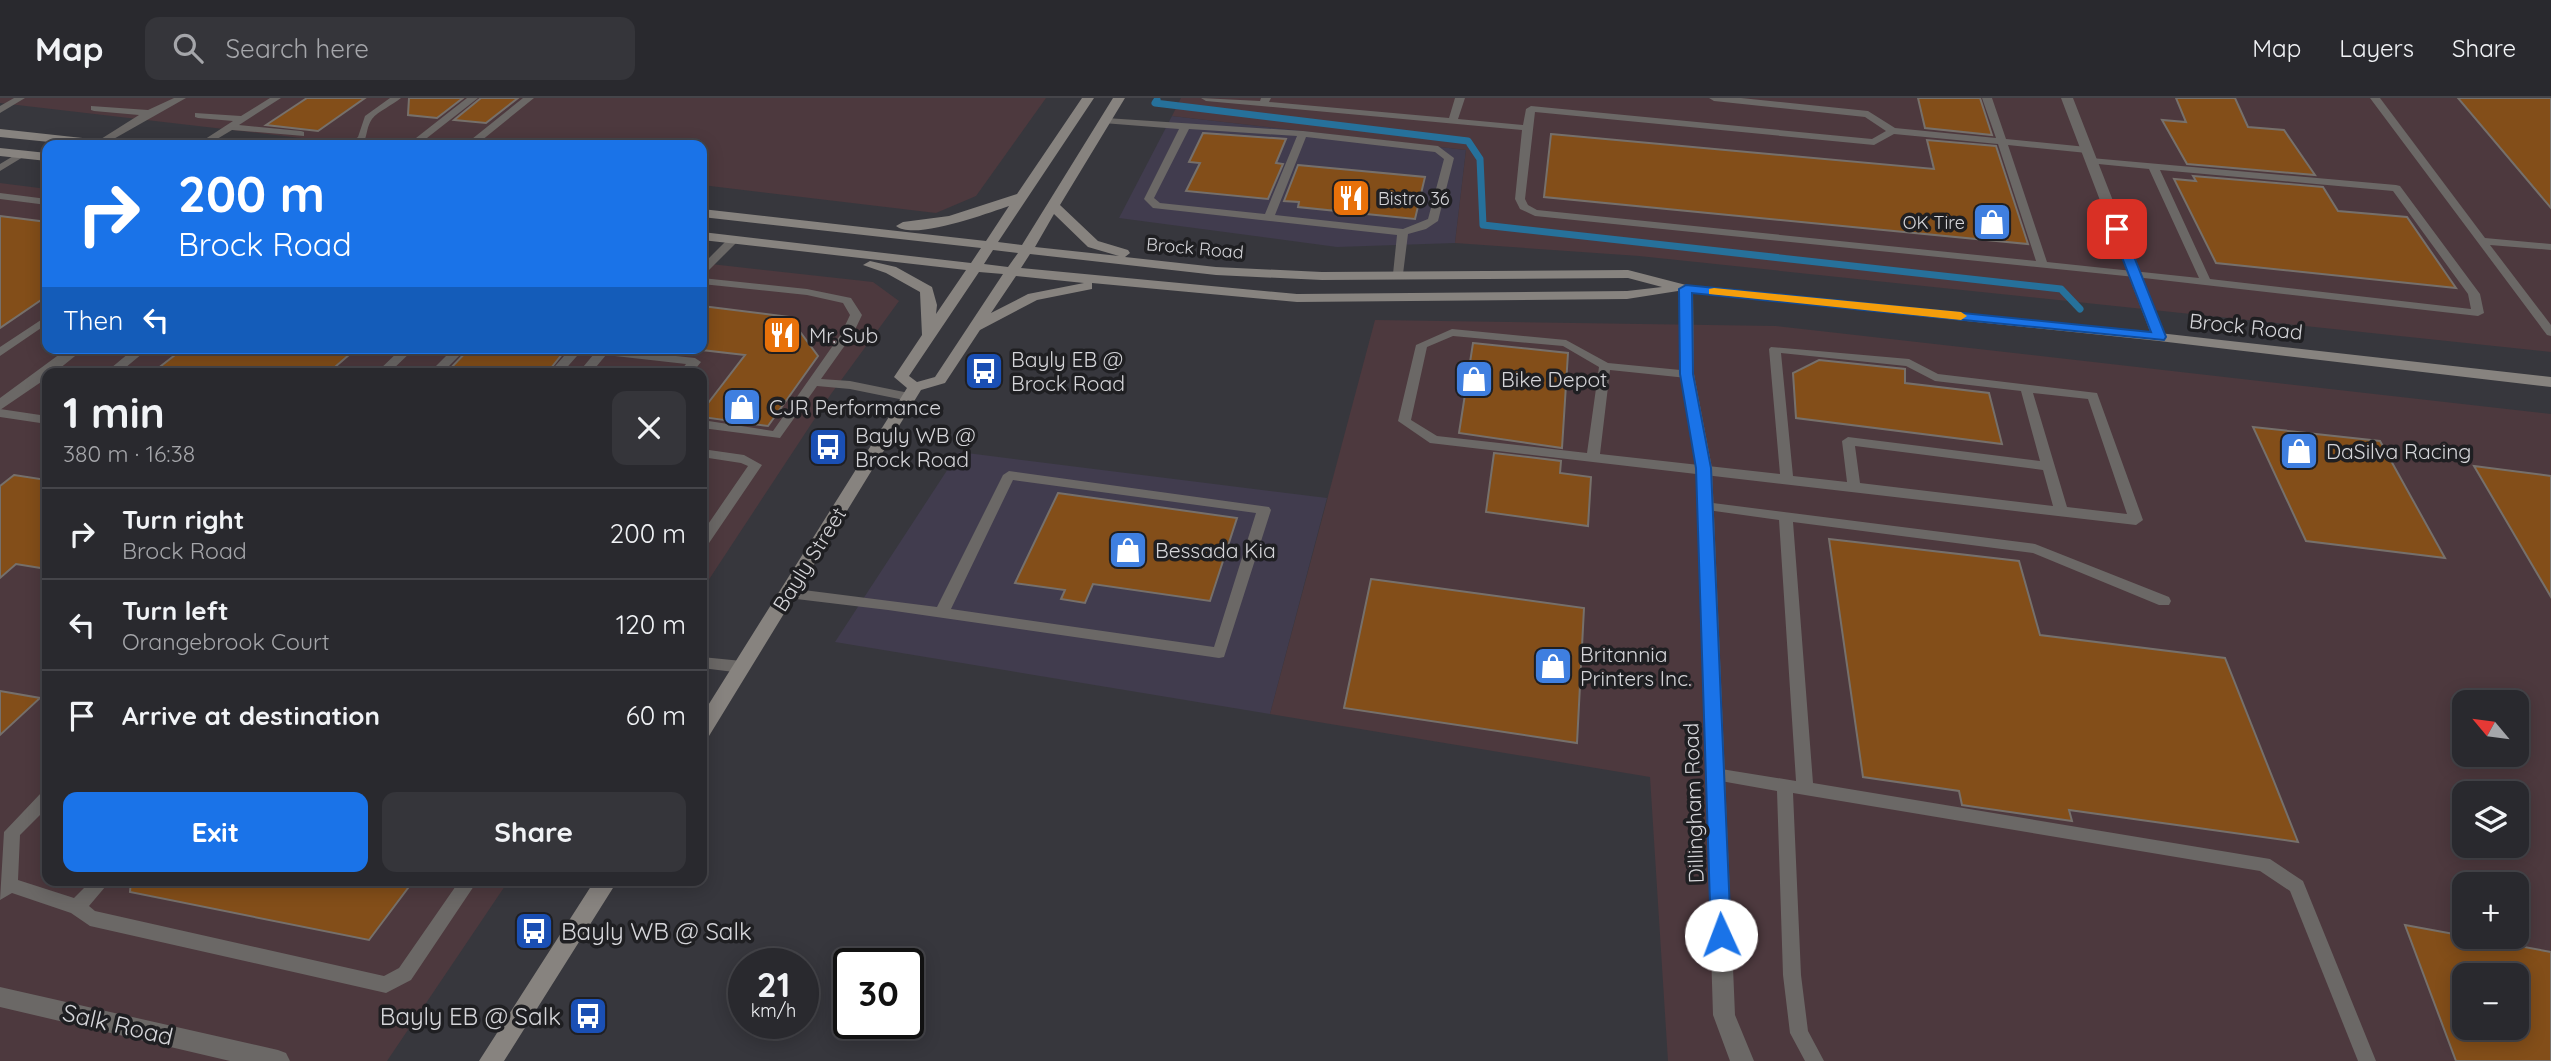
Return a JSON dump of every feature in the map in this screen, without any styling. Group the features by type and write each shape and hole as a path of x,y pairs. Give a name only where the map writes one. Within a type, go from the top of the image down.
{"main road":[{"path":"1088,98 901,377 912,392 940,380 1026,250 1119,98"},
{"path":"0,132 64,140"},
{"path":"0,152 42,157"},
{"path":"821,227 923,226 974,214 1024,196"},
{"path":"1053,206 1093,244 1126,254 1216,271"},
{"name":"Brock Road","path":"707,214 1216,271 1322,276 1628,274 1686,289 2159,337 2551,382"},
{"name":"Brock Road","path":"707,237 1129,284 1297,298 1627,295 1686,289"},
{"path":"795,248 891,270 927,290 930,305 927,336"},
{"path":"974,328 1033,297 1080,287 1129,284"},
{"name":"Bayly Street","path":"707,723 912,392"},
{"path":"491,1061 603,886"}],"street":[{"path":"2067,98 2159,337"},
{"name":"Dillingham Road","path":"1686,289 1687,374 1703,468 1705,506 1724,1015 1742,1061"},
{"path":"51,368 70,354"},
{"path":"0,405 42,374"},
{"name":"Salk Road","path":"0,998 278,1061"}],"lane":[{"path":"0,110 20,98"},
{"path":"111,140 149,113 181,98"},
{"path":"209,140 276,98"},
{"path":"359,140 368,118 396,98"},
{"path":"427,140 419,139 473,98"},
{"path":"474,140 529,98"},
{"path":"1206,98 1265,101 1527,128"},
{"path":"1453,121 1460,98"},
{"path":"1532,98 1520,199 1524,207 1535,213 2135,274 2478,313 2474,294 2396,188 2153,166 2002,142 1892,131 1868,114 1714,98"},
{"path":"1987,98 2043,265"},
{"path":"2375,98 2551,332"},
{"path":"94,108 149,113"},
{"path":"1531,109 1874,142 1892,131"},
{"path":"198,115 241,119"},
{"path":"1106,121 1303,134 1422,145 1447,154 1449,158 1433,221 1403,232 1157,206 1149,199 1185,127"},
{"path":"230,127 301,134"},
{"path":"1269,217 1303,134"},
{"path":"0,168 23,154"},
{"path":"2153,166 2206,282"},
{"path":"0,196 42,201"},
{"path":"1398,274 1403,232"},
{"path":"707,266 733,240"},
{"path":"2483,241 2551,247"},
{"path":"707,282 807,292 847,300 856,315 847,334 776,435 707,425"},
{"path":"0,352 42,323"},
{"path":"1687,374 1605,366 1566,342 1452,332 1422,345 1404,421 1434,440 1703,468 2136,520 2093,396 1935,377 1909,363 1775,349 1787,478"},
{"path":"117,368 135,354"},
{"path":"387,368 403,354"},
{"path":"440,368 455,354"},
{"path":"560,368 572,354"},
{"path":"588,368 601,354"},
{"path":"640,354 695,362 690,368"},
{"path":"1593,457 1605,366"},
{"path":"813,382 912,392"},
{"path":"2026,388 2061,511"},
{"path":"0,413 42,420"},
{"path":"1854,486 1848,441 2048,466"},
{"path":"707,454 744,458 756,465 707,536"},
{"path":"788,593 942,612 1219,653 1264,510 1009,475 942,612"},
{"path":"1705,506 2035,549 2164,601"},
{"path":"1786,518 1805,789"},
{"path":"707,663 742,667"},
{"path":"1714,774 2264,864 2297,886 2367,1061"},
{"path":"1785,786 1792,975 1799,1033 1815,1061"},
{"path":"42,803 12,832 4,889 77,907 90,918 386,985 405,974 466,886"},
{"path":"77,907 97,886"}],"shaded area":[{"path":"0,98 1046,98 976,196 936,213 707,186 707,140 318,140 0,103"},
{"path":"1181,98 2551,98 2551,352 1639,256 1455,243 1466,150 1172,116"},
{"path":"1172,116 1466,150 1455,243 1337,247 1119,218"},
{"path":"0,183 42,188 42,354 707,354 707,264 873,282 899,301 831,394 707,582 707,368 42,368 42,886 505,886 387,1061 0,1061"},
{"path":"1375,320 1776,326 2551,414 2551,1061 1668,1061 1650,777 1270,714"},
{"path":"959,452 1327,498 1270,714 835,642"}],"building":[{"path":"307,98 365,98 318,131 266,125"},
{"path":"409,98 463,98 437,118 408,115"},
{"path":"481,98 518,98 486,123 454,120"},
{"path":"1918,98 1980,98 1992,135 1925,128"},
{"path":"2176,98 2235,98 2248,127 2284,130 2315,175 2187,164 2162,120 2186,122"},
{"path":"2458,98 2551,98 2551,208"},
{"path":"1203,133 1286,139 1276,163 1283,164 1268,199 1186,191 1200,163 1189,162"},
{"path":"1551,134 1934,169 1927,140 1996,146 2028,244 1544,197"},
{"path":"1298,165 1425,177 1415,219 1298,207 1299,202 1284,201"},
{"path":"2193,176 2323,187 2338,211 2407,217 2456,288 2216,263 2174,179 2196,181"},
{"path":"0,216 42,221 42,299 0,328"},
{"path":"707,307 789,317 818,356 768,426 707,418 707,404 745,355 707,351"},
{"path":"1473,343 1568,353 1562,448 1459,433"},
{"path":"176,354 350,354 334,368 158,368"},
{"path":"464,354 562,354 551,368 451,368"},
{"path":"1819,360 1905,369 1905,383 1989,393 2002,444 1796,418 1793,373"},
{"path":"2253,427 2380,441 2445,558 2306,541"},
{"path":"1494,453 1561,461 1560,473 1591,477 1588,526 1486,512"},
{"path":"2474,466 2551,476 2551,597"},
{"path":"14,475 42,479 42,568 16,564 0,578 0,486"},
{"name":"Bessada Kia","path":"1058,493 1237,518 1210,601 1093,584 1085,603 1061,599 1065,590 1015,583"},
{"path":"1829,539 2019,561 2040,635 2225,658 2298,842 2069,810 2072,821 1982,808 1962,805 1959,791 1863,777"},
{"path":"1371,579 1584,608 1577,743 1344,708"},
{"path":"0,691 40,698 0,735"},
{"path":"130,886 410,886 369,940 130,892"},
{"path":"2405,925 2452,934 2452,949 2529,948 2551,952 2551,1061 2456,1061"}],"waterway":[{"path":"1157,100 1155,103 1468,141 1480,159 1483,225 2061,289 2080,309"}],"slow traffic":[{"path":"1714,292 1961,316"}],"place":[{"name":"Bistro 36","path":"1351,198"},
{"name":"OK Tire","path":"1992,222"},
{"name":"Mr. Sub","path":"782,335"},
{"name":"Bayly EB @ Brock Road","path":"984,371"},
{"name":"Bike Depot","path":"1474,379"},
{"name":"CJR Performance","path":"742,407"},
{"name":"Bayly WB @ Brock Road","path":"828,447"},
{"name":"DaSilva Racing","path":"2299,451"},
{"name":"Bessada Kia","path":"1128,550"},
{"name":"Britannia Printers Inc.","path":"1553,666"},
{"name":"Bayly WB @ Salk","path":"534,931"},
{"name":"Bayly EB @ Salk","path":"588,1016"}],"route":[{"path":"1721,935 1703,468 1687,374 1686,289 2159,337 2117,229"}]}
